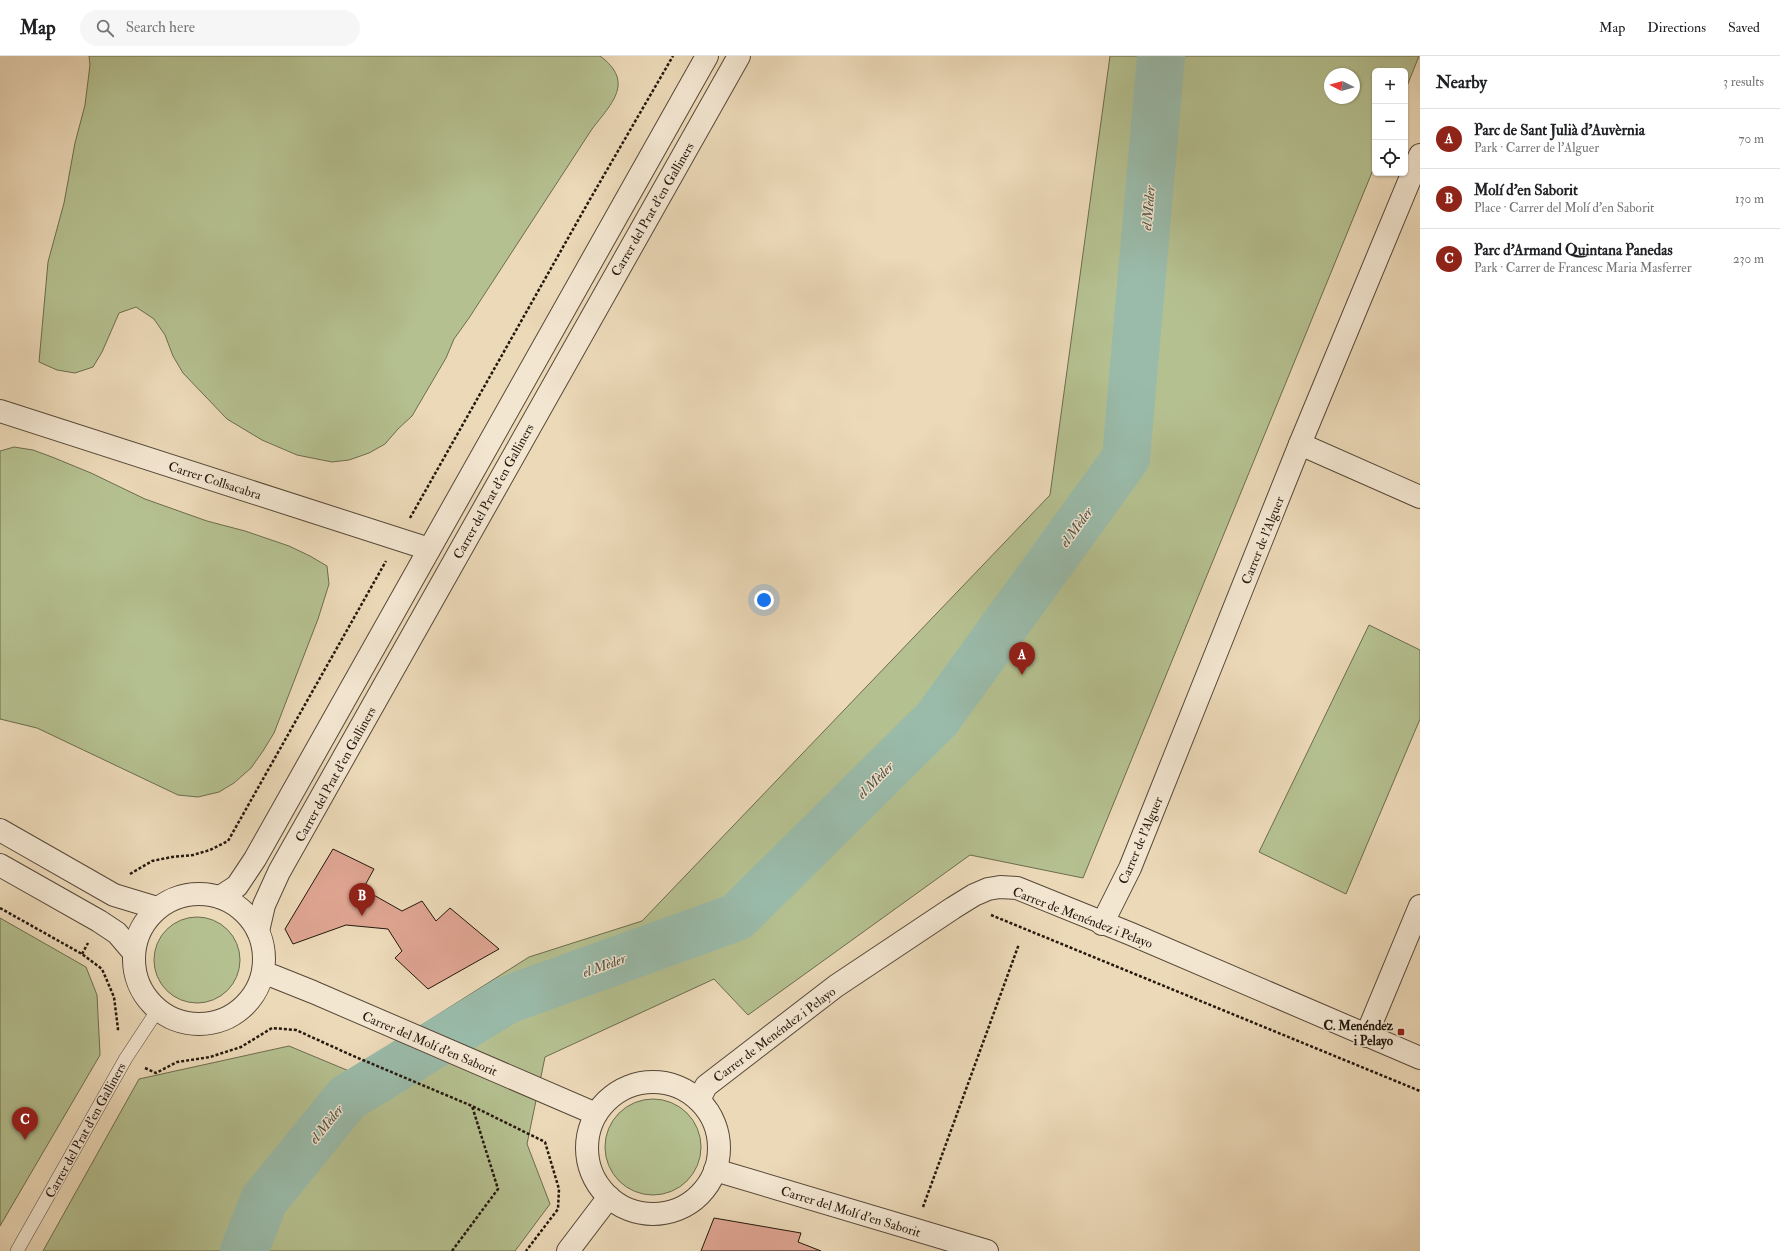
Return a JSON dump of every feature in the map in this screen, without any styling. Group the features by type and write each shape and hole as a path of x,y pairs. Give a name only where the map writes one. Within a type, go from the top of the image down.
{"street":[{"name":"Carrer del Prat d'en Galliners","path":"220,897 237,886 255,859 707,56"},
{"name":"Carrer del Prat d'en Galliners","path":"258,931 264,905 279,872 739,56"},
{"name":"Carrer de l'Alguer","path":"1102,924 1130,868 1300,444 1420,155"},
{"name":"Carrer Collsacabra","path":"0,411 429,549"},
{"path":"1300,444 1420,497"},
{"path":"0,830 114,895 157,908"},
{"path":"0,865 99,921 117,933 134,953"},
{"name":"Carrer de Menéndez i Pelayo","path":"699,1100 706,1086 836,986 974,895 1000,887 1017,888 1102,924 1130,934 1420,1058"},
{"path":"205,894 220,897 234,903 245,912 258,931 264,952 263,975 253,996 238,1012 218,1023 195,1025 173,1020 157,1011 142,992 135,973 134,953 138,934 146,920 157,908 183,896 205,894"},
{"path":"1366,1036 1420,906"},
{"name":"Carrer del Molí d'en Saborit","path":"263,975 273,976 307,990 596,1114"},
{"path":"645,1082 664,1082 683,1089 699,1100 711,1115 717,1133 719,1152 715,1170 706,1187 693,1201 676,1210 657,1214 638,1212 619,1205 609,1197 597,1183 590,1166 587,1148 590,1130 596,1114 609,1098 626,1087 645,1082"},
{"name":"Carrer del Molí d'en Saborit","path":"715,1170 987,1251"},
{"path":"568,1251 609,1197"}],"lane":[{"name":"Carrer del Prat d'en Galliners","path":"17,1251 126,1058 157,1011"}],"path":[{"path":"126,878 152,862 172,857 193,855 210,850 228,841 589,201 673,56"},
{"path":"0,908 82,954 102,969 114,998 118,1029 108,1050 156,1073 177,1062 210,1057 241,1047 272,1028 296,1030 472,1106 544,1142 559,1189 558,1208 526,1251"},
{"path":"989,914 1420,1090"},
{"path":"915,1230 1018,944"},
{"path":"452,1251 498,1189 472,1106"}],"green space":[{"path":"89,56 600,56 611,66 616,75 618,84 617,92 613,101 592,129 454,339 446,358 412,416 385,444 369,453 349,460 332,462 297,455 262,440 227,419 183,373 173,356 165,335 154,319 136,307 119,313 102,352 93,367 75,373 57,370 39,362 48,262 64,203 75,143 85,105 90,65"},
{"path":"1110,56 1419,56 1408,84 1408,68 1372,68 1372,172 1083,878 970,855 748,1015 714,979 545,1057 527,1144 550,1204 515,1251 43,1251 139,1079 289,1046 349,1071 529,957 642,921 1050,495"},
{"path":"14,447 33,450 52,457 91,473 145,499 207,521 245,531 289,546 327,566 329,584 318,619 274,733 251,768 234,783 219,792 198,797 178,795 37,728 0,719 0,451"},
{"path":"1369,625 1420,650 1420,719 1346,894 1259,852"},
{"path":"189,917 205,917 214,920 228,929 237,943 240,952 240,968 237,977 228,991 214,1000 205,1003 189,1003 173,996 166,991 161,984 154,968 154,952 161,936 166,929 173,924"},
{"path":"0,918 86,967 97,995 100,1055 0,1226"},
{"path":"653,1099 671,1103 687,1113 697,1129 701,1147 697,1165 687,1181 671,1191 653,1195 635,1191 619,1181 609,1165 605,1147 609,1129 619,1113 635,1103"}],"building":[{"path":"333,849 374,869 363,889 402,911 422,901 436,921 450,908 499,949 428,989 395,958 402,951 388,929 346,925 293,944 285,929"},
{"path":"714,1218 801,1233 798,1242 821,1251 701,1251"}],"waterway":[{"name":"el Mèder","path":"244,1251 264,1200 347,1098 507,1000 737,917 937,719 1126,458 1161,56"}],"place":[{"name":"Parc de Sant Julià d'Auvèrnia","path":"1022,675"},
{"name":"Molí d'en Saborit","path":"362,916"},
{"name":"C. Menéndez i Pelayo","path":"1401,1032"},
{"name":"Parc d'Armand Quintana Panedas","path":"25,1140"}]}
